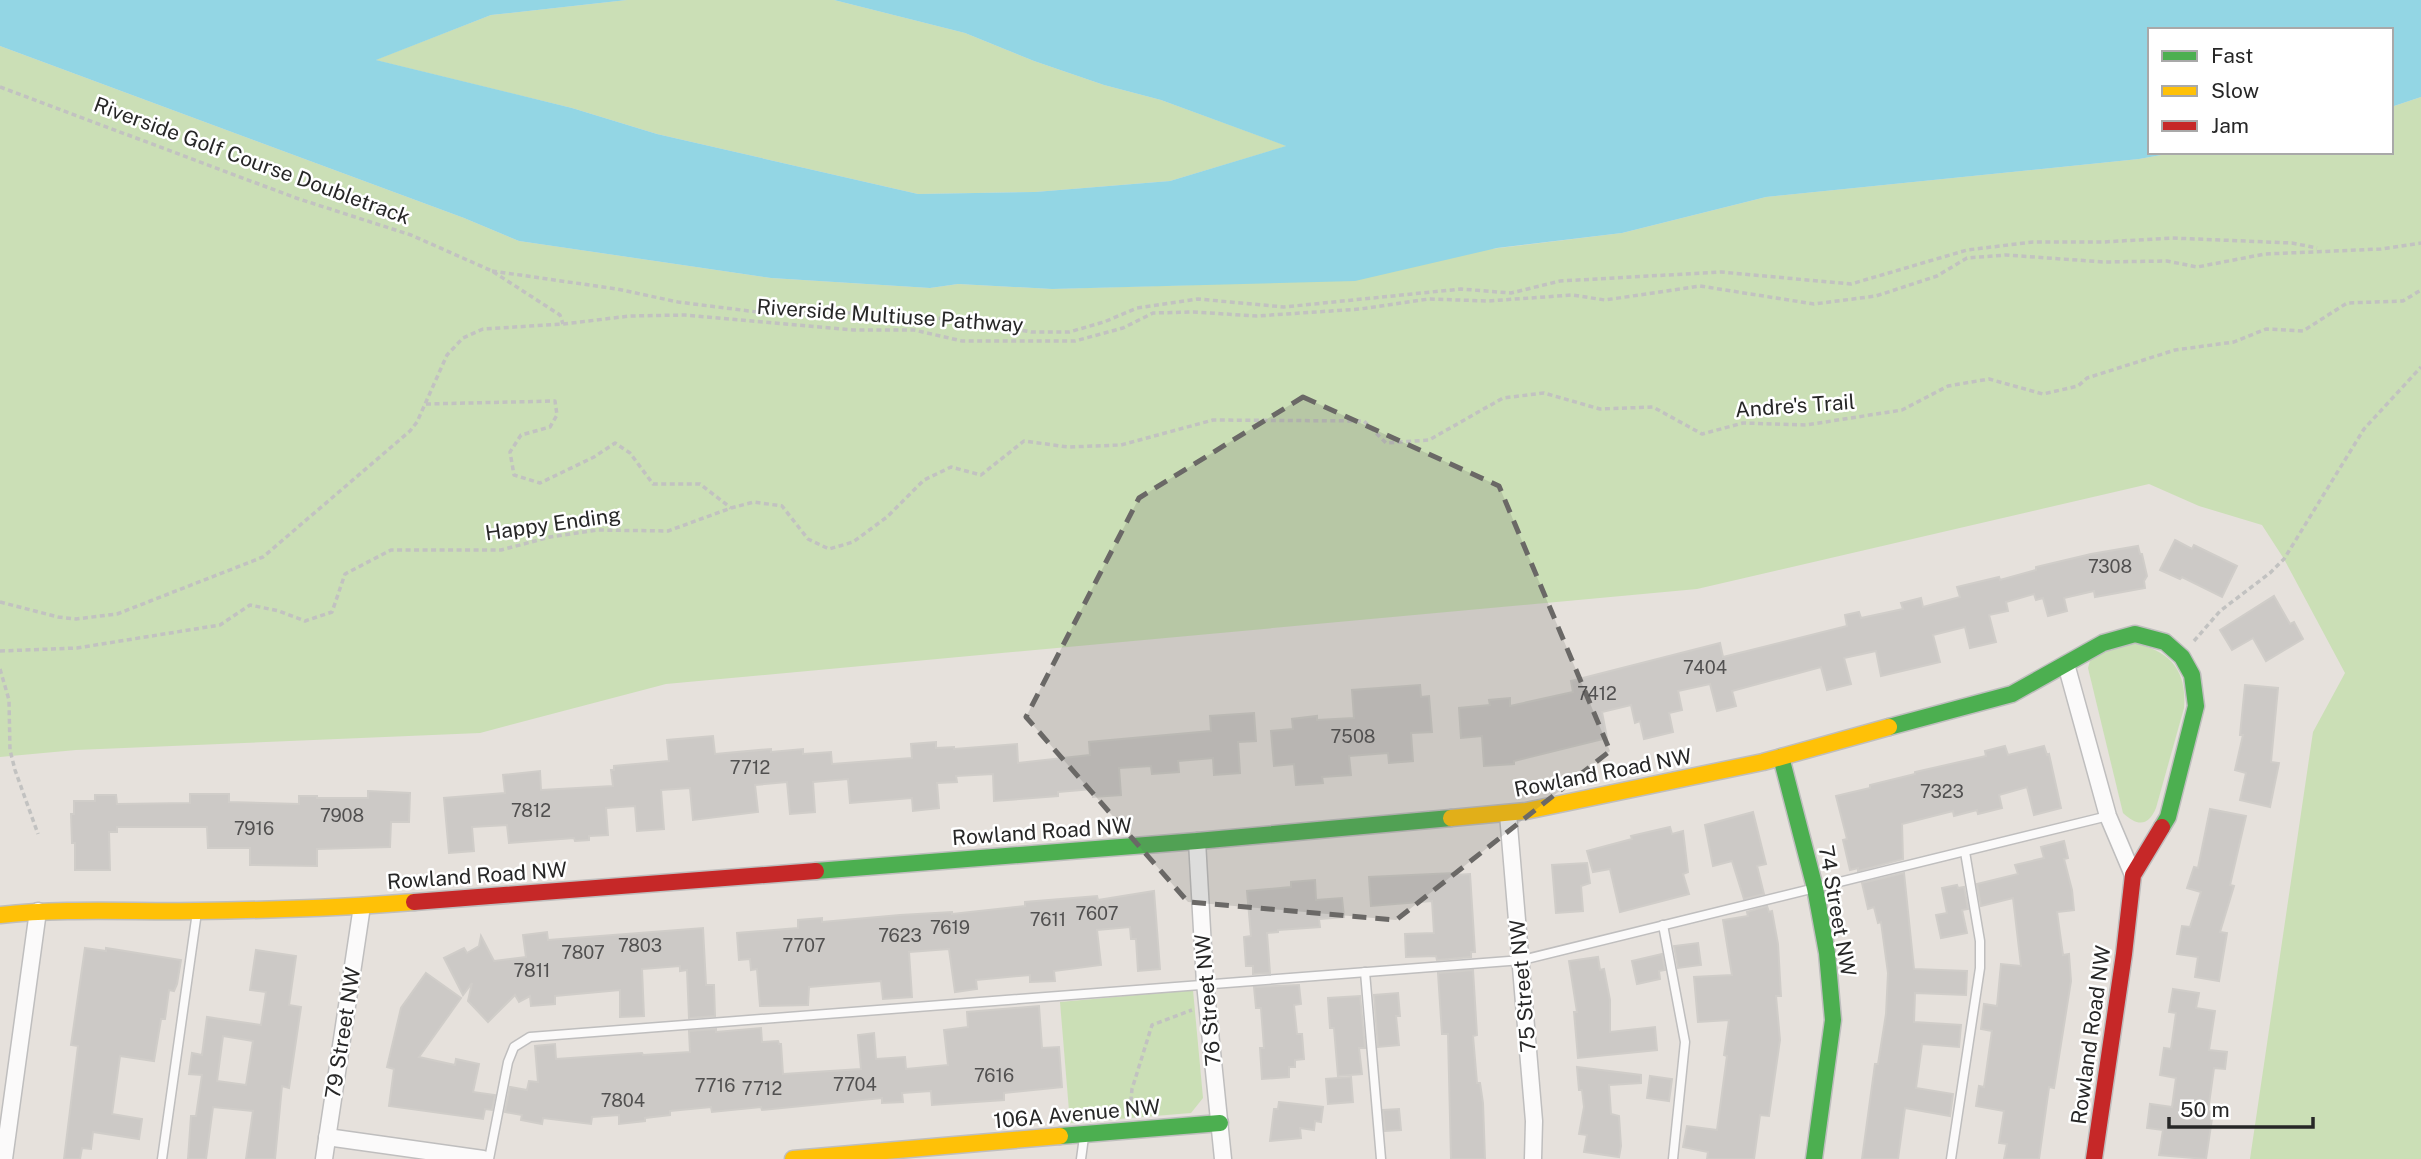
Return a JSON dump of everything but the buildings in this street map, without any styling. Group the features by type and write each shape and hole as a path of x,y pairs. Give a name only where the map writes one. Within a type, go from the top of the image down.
{"street":[{"name":"Rowland Road NW","path":"0,915 38,911 197,911 362,906 1508,814 1781,757 2012,694 2103,643 2135,634 2165,642 2182,657 2192,675 2196,706 2168,817 2133,874 2094,1159"},
{"path":"2066,664 2108,816 2133,874"},
{"name":"74 Street NW","path":"1781,757 1815,888 1828,953 1832,1020 1814,1159"},
{"name":"75 Street NW","path":"1508,814 1534,1121 1533,1159"},
{"name":"76 Street NW","path":"1197,841 1205,983 1223,1159"},
{"name":"79 Street NW","path":"324,1159 362,906"},
{"path":"4,1159 38,911"},
{"name":"106A Avenue NW","path":"793,1159 938,1153 1084,1134 1220,1124"},
{"path":"327,1137 483,1159"}],"lane":[{"path":"489,1159 508,1062 514,1046 530,1037 1522,960 2108,816"},
{"path":"1951,1159 1980,968 1980,941 1965,852"},
{"path":"162,1159 197,911"},
{"path":"1663,925 1685,1042 1673,1159"},
{"path":"1365,972 1381,1159"},
{"path":"1081,1159 1084,1134"}],"path":[{"name":"Riverside Golf Course Doubletrack","path":"0,87 296,198 411,235 492,271"},
{"path":"492,271 617,289 678,302 780,315 832,311 875,316 961,319 1031,332 1069,332 1104,322 1137,308 1198,299 1284,307 1461,289 1511,293 1560,281 1721,272 1850,284 1967,250 2033,242 2172,238 2292,243 2324,250"},
{"name":"Riverside Multiuse Pathway","path":"0,602 76,619 117,614 263,556 410,431 418,422 432,384 447,355 463,338 483,329 630,316 685,315 853,330 914,330 962,341 1075,341 1123,328 1153,313 1193,312 1257,316 1360,309 1429,299 1488,301 1572,295 1605,300 1700,286 1814,304 1876,296 1937,276 1967,258 2006,255 2104,262 2167,261 2197,267 2265,254 2381,249 2421,243"},
{"path":"492,271 560,315 563,324"},
{"name":"Andre's Trail","path":"731,508 754,502 782,506 808,539 829,549 853,542 887,517 924,480 951,467 981,475 1024,441 1068,447 1121,446 1213,420 1364,421 1386,443 1429,440 1503,398 1544,393 1601,409 1653,407 1702,434 1743,423 1831,423 1902,410 1948,386 1989,379 2043,394 2078,386 2087,379 2175,350 2234,342 2266,329 2303,331 2347,303 2403,301 2421,290"},
{"path":"2182,657 2220,611 2284,559 2364,429 2421,367"},
{"path":"425,404 555,401 557,415 550,427 521,435 510,452 514,475 540,483 594,457 615,443 630,453 653,484 700,484 731,508"},
{"name":"Happy Ending","path":"0,651 77,648 220,625 250,605 279,611 305,621 332,612 345,574 391,550 501,550 550,537 598,530 668,531 731,508"},
{"path":"0,669 9,700 10,750 38,834"},
{"path":"1130,1116 1132,1089 1152,1024 1194,1010"}],"highlighted area":[{"path":"1303,397 1499,486 1610,751 1396,920 1188,902 1026,717 1139,498"}],"green space":[{"path":"627,0 834,0 965,33 1034,61 1104,85 1161,100 1287,146 1170,181 1035,192 918,194 657,134 572,108 375,60 491,15"},
{"path":"0,46 464,218 519,241 771,278 930,288 958,284 1052,289 1193,285 1622,233 1766,197 2167,154 2393,154 2393,106 2421,97 2421,1159 2250,1159 2313,732 2345,673 2284,559 2262,525 2199,506 2149,484 1697,589 666,684 480,733 76,750 0,757"},
{"path":"2132,643 2157,651 2173,664 2179,673 2184,695 2184,708 2156,808 2149,819 2142,822 2137,822 2123,813 2088,668 2091,657"},
{"path":"1193,990 1203,1098 1191,1113 1070,1123 1060,1002"}],"water":[{"path":"0,0 627,0 491,15 376,60 572,108 657,134 918,194 1035,192 1170,181 1286,146 1161,100 1104,85 1034,61 965,33 834,0 2421,0 2421,97 2393,106 2393,28 2148,28 2148,154 2167,154 1766,197 1622,233 1497,248 1355,281 1052,289 958,284 930,288 771,278 519,241 464,218 0,46"}],"traffic: fast":[{"path":"1889,727 2012,694 2103,643 2135,634 2165,642 2182,657 2192,675 2196,706 2168,817 2162,827"},
{"path":"1781,757 1815,888 1827,953 1833,1020 1814,1159"},
{"path":"816,871 1451,818"},
{"path":"1060,1136 1220,1123"}],"traffic: slow":[{"path":"1451,818 1526,811 1763,762 1889,727"},
{"path":"0,915 73,911 278,909 414,902"},
{"path":"793,1159 1060,1136"}],"traffic: jam":[{"path":"2094,1159 2133,875 2162,827"},
{"path":"414,902 816,871"}]}
